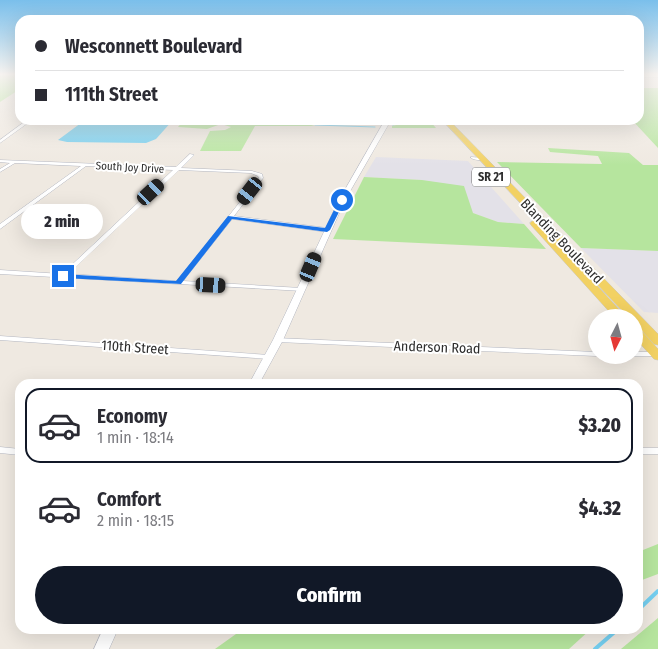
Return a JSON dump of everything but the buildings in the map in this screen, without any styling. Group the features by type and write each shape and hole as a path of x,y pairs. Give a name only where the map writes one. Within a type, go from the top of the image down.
{"main road":[{"name":"Blanding Boulevard","path":"442,125 614,309"},
{"name":"Blanding Boulevard","path":"450,125 658,341"},
{"path":"515,202 522,205 544,228 553,232"},
{"path":"585,278 597,278"},
{"path":"643,340 657,355"}],"street":[{"path":"0,142 23,125"},
{"path":"257,379 278,340 342,200 385,125"},
{"path":"63,276 192,155"},
{"path":"473,158 482,159"},
{"name":"South Joy Drive","path":"0,161 252,172 260,175 261,178 230,217"},
{"path":"0,171 14,162"},
{"path":"0,227 85,165"},
{"path":"178,283 230,217 327,230"},
{"path":"0,272 301,290"},
{"name":"110th Street","path":"0,338 269,357"},
{"name":"Anderson Road","path":"278,340 588,354"},
{"path":"643,354 657,355"},
{"path":"0,450 15,452"},
{"path":"643,452 658,451"},
{"path":"101,649 108,634"}],"shaded area":[{"path":"376,157 468,161 524,224 498,222 473,213 422,180 364,177"},
{"path":"581,248 658,251 658,313 644,312"}],"green space":[{"path":"644,105 658,105 658,148 637,125 644,125"},
{"path":"180,125 218,125 207,129 178,127"},
{"path":"224,125 315,125 255,126 241,151 200,151 210,131 225,130 231,127"},
{"path":"433,125 436,128 392,128 392,126"},
{"path":"548,148 629,153 643,165 658,165 658,251 581,248 497,162 602,164 598,156 550,152"},
{"path":"364,177 422,180 464,186 473,213 498,222 524,224 546,249 333,239"},
{"path":"658,544 658,574 643,580 643,550"},
{"path":"658,618 658,649 621,649 639,634 643,634 643,631"},
{"path":"236,634 586,634 569,649 215,649"}],"water":[{"path":"78,125 169,125 156,139 146,143 67,142 58,140"}],"waterway":[{"path":"315,125 375,127"},
{"path":"643,605 658,591"},
{"path":"595,649 612,634"}],"route":[{"path":"63,276 178,283 230,217 327,230 342,200"}]}
